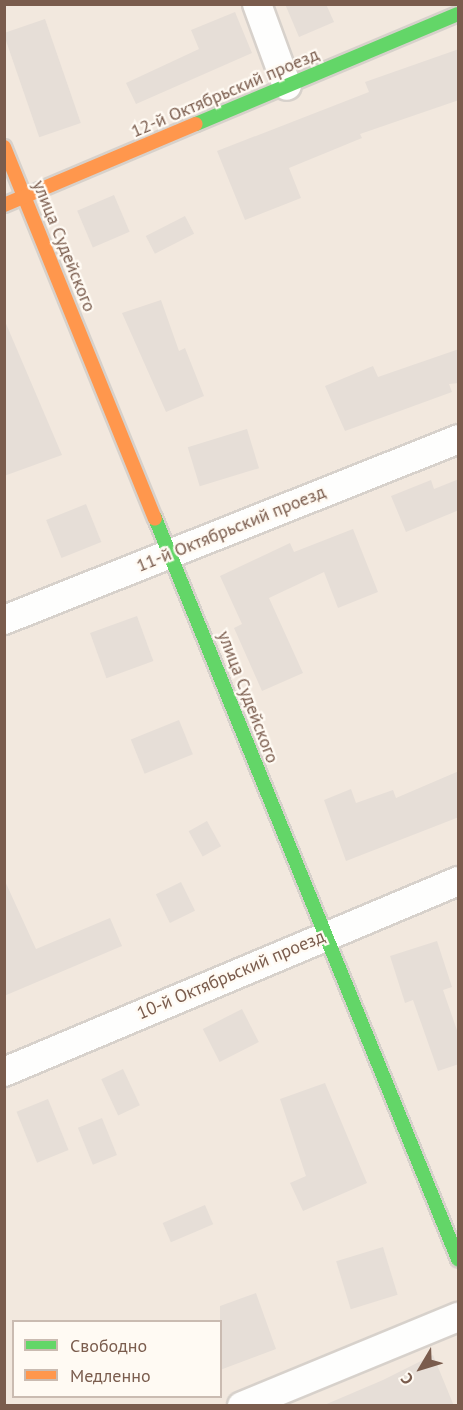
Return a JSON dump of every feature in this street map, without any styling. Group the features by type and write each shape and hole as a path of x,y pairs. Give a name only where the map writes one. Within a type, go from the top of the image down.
{"street":[{"path":"257,4 287,86"},
{"name":"12-й Октябрьский проезд","path":"4,205 459,14"},
{"name":"улица Судейского","path":"4,147 171,551 323,935 459,1259"},
{"name":"11-й Октябрьский проезд","path":"4,620 171,551 459,439"},
{"name":"10-й Октябрьский проезд","path":"4,1072 323,935 459,881"},
{"path":"243,1406 459,1317"}],"shaded area":[{"path":"5,5 458,5 458,1405 5,1406"}],"building":[{"path":"285,4 326,4 334,22 299,37"},
{"path":"235,12 252,53 136,104 126,83 199,49 191,30"},
{"path":"45,19 81,123 39,137 4,33"},
{"path":"459,49 459,100 360,134 362,138 289,168 301,198 245,220 217,151 369,92 365,82"},
{"path":"114,195 130,232 93,247 77,211"},
{"path":"185,216 194,234 155,254 146,236"},
{"path":"161,300 179,351 185,348 204,396 166,412 122,313"},
{"path":"4,319 62,455 4,476"},
{"path":"459,349 459,383 449,384 452,392 345,431 325,386 373,366 378,377"},
{"path":"247,429 259,468 200,486 188,447"},
{"path":"459,479 459,510 406,532 391,496 431,480 434,489"},
{"path":"86,504 101,542 61,558 46,520"},
{"path":"353,529 378,592 338,608 324,572 269,598 303,673 262,691 234,628 242,624 220,576 290,543 294,552"},
{"path":"137,616 153,661 106,678 90,633"},
{"path":"179,720 193,754 145,774 131,739"},
{"path":"459,771 459,817 346,861 324,800 351,789 356,803 393,790 396,798"},
{"path":"207,821 221,846 203,857 189,831"},
{"path":"4,879 36,949 110,918 122,946 4,996"},
{"path":"181,882 195,911 170,923 156,894"},
{"path":"437,941 452,987 443,990 459,1036 459,1064 438,1071 413,1000 405,1003 390,956"},
{"path":"242,1009 259,1042 220,1062 203,1029"},
{"path":"123,1069 140,1105 118,1115 101,1079"},
{"path":"325,1083 367,1183 303,1211 290,1183 306,1176 280,1099"},
{"path":"48,1099 69,1150 37,1163 16,1112"},
{"path":"102,1118 117,1155 93,1165 78,1128"},
{"path":"205,1205 213,1224 171,1242 163,1223"},
{"path":"383,1247 398,1295 351,1309 336,1261"},
{"path":"256,1293 276,1349 222,1369 220,1306"},
{"path":"433,1355 454,1406 322,1406 383,1380"}],"traffic: fast":[{"path":"196,124 458,14"},
{"path":"155,518 458,1259"}],"traffic: slow":[{"path":"4,205 196,124"},
{"path":"4,147 155,518"}]}
